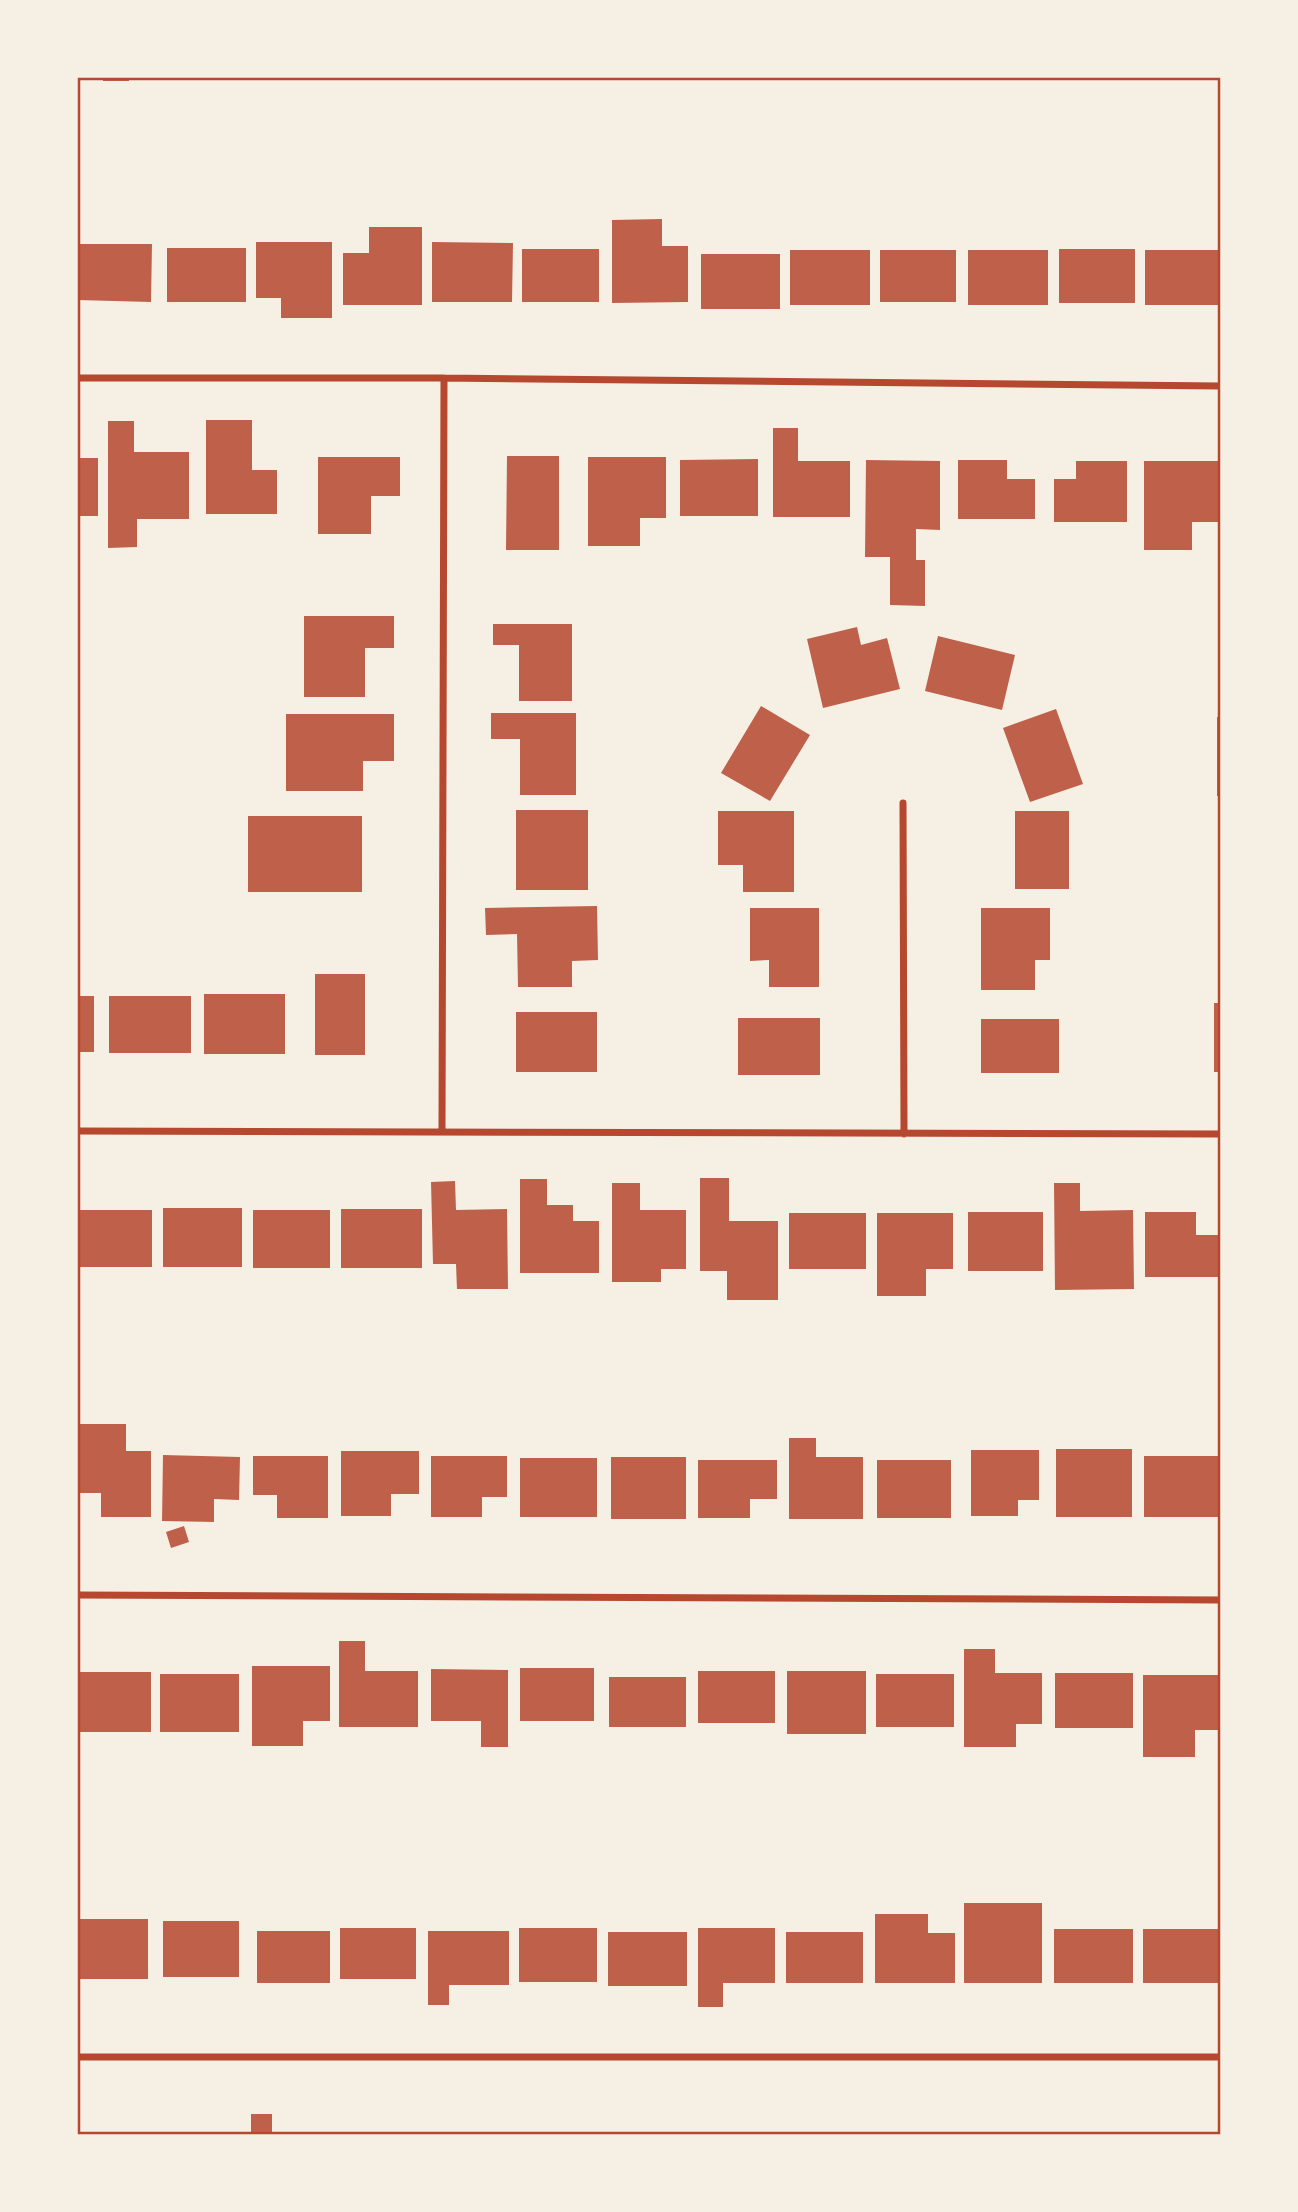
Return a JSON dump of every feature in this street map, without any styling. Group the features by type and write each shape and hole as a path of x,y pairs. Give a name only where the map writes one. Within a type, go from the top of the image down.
{"street":[{"path":"77,378 443,378 1221,386"},
{"path":"442,1131 443,378"},
{"path":"903,803 904,1134"},
{"path":"77,1131 1221,1134"},
{"path":"77,1595 1221,1600"},
{"path":"77,2057 1221,2057"}],"building":[{"path":"103,77 129,77 129,81 103,81"},
{"path":"662,219 662,246 688,246 688,302 612,303 612,220"},
{"path":"369,227 422,227 422,305 343,305 343,253 369,253"},
{"path":"256,242 332,242 332,318 281,318 281,298 256,298"},
{"path":"432,242 513,243 512,302 432,302"},
{"path":"77,244 152,244 151,302 77,300"},
{"path":"167,248 246,248 246,302 167,302"},
{"path":"522,249 599,249 599,302 522,302"},
{"path":"1059,249 1135,249 1135,303 1059,303"},
{"path":"790,250 870,250 870,305 790,305"},
{"path":"880,250 956,250 956,302 880,302"},
{"path":"968,250 1048,250 1048,305 968,305"},
{"path":"1145,250 1221,250 1221,305 1145,305"},
{"path":"701,254 780,254 780,309 701,309"},
{"path":"206,420 252,420 252,470 277,470 277,514 206,514"},
{"path":"108,421 134,421 134,452 189,452 189,519 137,519 137,547 108,548"},
{"path":"773,428 798,428 798,461 850,461 850,517 773,517"},
{"path":"507,456 559,456 559,550 506,550"},
{"path":"318,457 400,457 400,496 371,496 371,534 318,534"},
{"path":"588,457 666,457 666,518 640,518 640,546 588,546"},
{"path":"77,458 98,458 98,516 77,516"},
{"path":"758,459 758,516 680,516 680,460"},
{"path":"866,460 940,461 940,530 916,529 916,560 925,560 925,606 890,605 890,557 865,557"},
{"path":"958,460 1007,460 1007,479 1035,479 1035,519 958,519"},
{"path":"1076,461 1127,461 1127,522 1054,522 1054,479 1076,479"},
{"path":"1144,461 1218,461 1218,522 1192,522 1192,550 1144,550"},
{"path":"304,616 394,616 394,648 365,648 365,697 304,697"},
{"path":"493,624 572,624 572,701 519,701 519,645 493,645"},
{"path":"857,627 861,645 887,638 900,689 823,708 807,639"},
{"path":"938,636 1015,655 1002,710 925,691"},
{"path":"761,706 810,735 770,801 721,773"},
{"path":"1056,709 1083,784 1030,802 1003,728"},
{"path":"491,713 576,713 576,795 520,795 520,739 491,739"},
{"path":"286,714 394,714 394,761 363,761 363,791 286,791"},
{"path":"1217,717 1221,717 1221,796 1217,796"},
{"path":"516,810 588,810 588,890 516,890"},
{"path":"718,811 794,811 794,892 743,892 743,865 718,865"},
{"path":"1015,811 1069,811 1069,889 1015,889"},
{"path":"248,816 362,816 362,892 248,892"},
{"path":"597,906 598,960 572,961 572,987 518,987 517,934 486,935 485,908"},
{"path":"750,908 819,908 819,987 769,987 769,960 750,961"},
{"path":"981,908 1050,908 1050,960 1035,960 1035,990 981,990"},
{"path":"315,974 365,974 365,1055 315,1055"},
{"path":"204,994 285,994 285,1054 204,1054"},
{"path":"77,996 94,996 94,1052 77,1052"},
{"path":"109,996 191,996 191,1053 109,1053"},
{"path":"1214,1003 1221,1003 1221,1072 1214,1072"},
{"path":"516,1012 597,1012 597,1072 516,1072"},
{"path":"738,1018 820,1018 820,1075 738,1075"},
{"path":"981,1019 1059,1019 1059,1073 981,1073"},
{"path":"700,1178 729,1178 729,1221 778,1221 778,1300 727,1300 727,1271 700,1271"},
{"path":"520,1179 547,1179 547,1205 573,1205 573,1221 599,1221 599,1273 520,1273"},
{"path":"455,1181 456,1210 507,1209 508,1289 457,1289 456,1264 433,1264 431,1182"},
{"path":"612,1183 640,1183 640,1210 686,1210 686,1269 661,1269 661,1282 612,1282"},
{"path":"1054,1183 1080,1183 1080,1211 1133,1210 1134,1289 1055,1290"},
{"path":"163,1208 242,1208 242,1267 163,1267"},
{"path":"341,1209 422,1209 422,1268 341,1268"},
{"path":"77,1210 152,1210 152,1267 77,1267"},
{"path":"253,1210 330,1210 330,1268 253,1268"},
{"path":"968,1212 1043,1212 1043,1271 968,1271"},
{"path":"1145,1212 1196,1212 1196,1235 1221,1235 1221,1277 1145,1277"},
{"path":"789,1213 866,1213 866,1269 789,1269"},
{"path":"877,1213 953,1213 953,1269 926,1269 926,1296 877,1296"},
{"path":"77,1424 126,1424 126,1451 151,1451 151,1517 101,1517 101,1493 77,1493"},
{"path":"789,1438 816,1438 816,1457 863,1457 863,1519 789,1519"},
{"path":"1056,1449 1132,1449 1132,1517 1056,1517"},
{"path":"971,1450 1039,1450 1039,1500 1018,1500 1018,1516 971,1516"},
{"path":"341,1451 419,1451 419,1494 391,1494 391,1516 341,1516"},
{"path":"163,1455 240,1457 239,1500 214,1499 214,1522 162,1521"},
{"path":"253,1456 328,1456 328,1518 277,1518 277,1495 253,1495"},
{"path":"431,1456 507,1456 507,1497 482,1497 482,1517 431,1517"},
{"path":"1144,1456 1221,1456 1221,1517 1144,1517"},
{"path":"611,1457 686,1457 686,1519 611,1519"},
{"path":"520,1458 597,1458 597,1517 520,1517"},
{"path":"698,1460 777,1460 777,1499 750,1499 750,1518 698,1518"},
{"path":"877,1460 951,1460 951,1518 877,1518"},
{"path":"184,1526 189,1542 171,1548 166,1532"},
{"path":"339,1641 365,1641 365,1671 418,1671 418,1727 339,1727"},
{"path":"964,1649 995,1649 995,1673 1042,1673 1042,1724 1016,1724 1016,1747 964,1747"},
{"path":"252,1666 330,1666 330,1721 303,1721 303,1746 252,1746"},
{"path":"520,1668 594,1668 594,1721 520,1721"},
{"path":"431,1669 508,1670 508,1747 481,1747 481,1721 431,1721"},
{"path":"698,1671 775,1671 775,1723 698,1723"},
{"path":"787,1671 866,1671 866,1734 787,1734"},
{"path":"77,1672 151,1672 151,1732 77,1732"},
{"path":"1055,1673 1133,1673 1133,1728 1055,1728"},
{"path":"160,1674 239,1674 239,1732 160,1732"},
{"path":"876,1674 954,1674 954,1727 876,1727"},
{"path":"1143,1675 1221,1675 1221,1730 1195,1730 1195,1757 1143,1757"},
{"path":"609,1677 686,1677 686,1727 609,1727"},
{"path":"964,1903 1042,1903 1042,1983 964,1983"},
{"path":"875,1914 928,1914 928,1933 955,1933 955,1983 875,1983"},
{"path":"77,1919 148,1919 148,1979 77,1979"},
{"path":"163,1921 239,1921 239,1977 163,1977"},
{"path":"340,1928 416,1928 416,1979 340,1979"},
{"path":"519,1928 597,1928 597,1982 519,1982"},
{"path":"698,1928 775,1928 775,1983 723,1983 723,2007 698,2007"},
{"path":"1054,1929 1133,1929 1133,1983 1054,1983"},
{"path":"1143,1929 1218,1929 1218,1983 1143,1983"},
{"path":"257,1931 330,1931 330,1983 257,1983"},
{"path":"428,1931 509,1931 509,1985 449,1985 449,2005 428,2005"},
{"path":"608,1932 687,1932 687,1986 608,1986"},
{"path":"786,1932 863,1932 863,1983 786,1983"},
{"path":"251,2114 272,2114 272,2135 251,2135"},
{"path":"431,2132 505,2132 505,2135 431,2135"}]}
